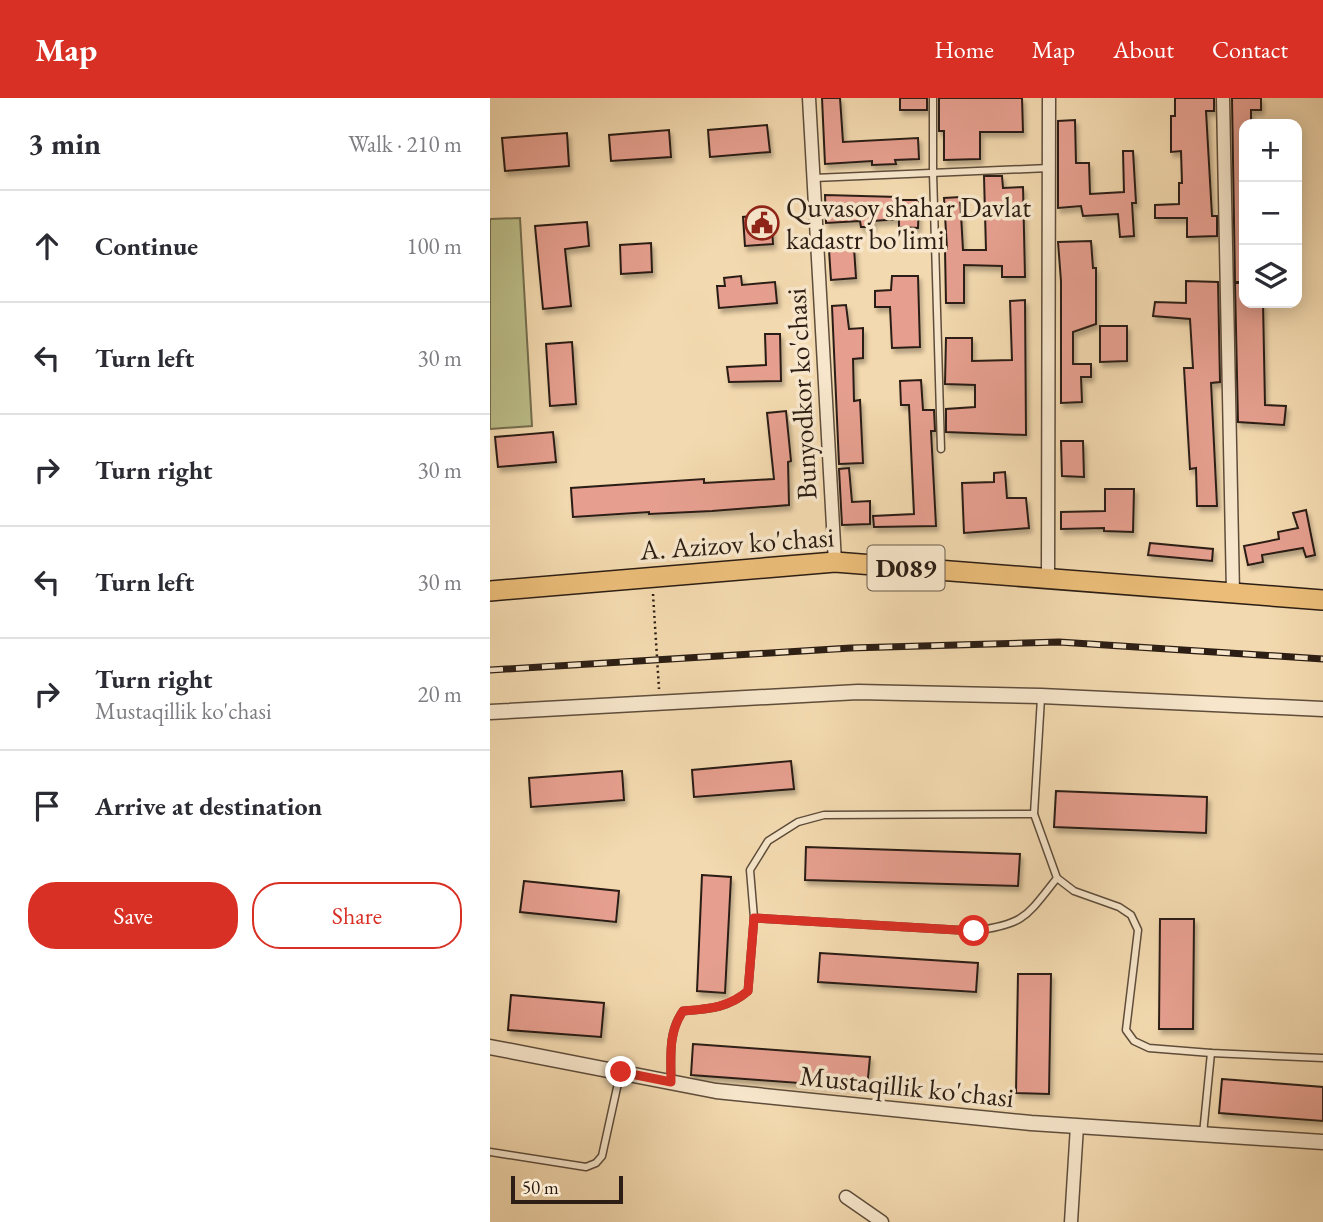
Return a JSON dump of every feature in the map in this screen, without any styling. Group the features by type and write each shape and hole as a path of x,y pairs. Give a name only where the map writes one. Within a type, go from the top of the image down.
{"main road":[{"name":"A. Azizov ko'chasi","path":"490,591 835,562 1323,600"}],"street":[{"name":"Bunyodkor ko'chasi","path":"808,98 835,562"},
{"path":"1048,579 1049,98"},
{"path":"1223,98 1233,593"},
{"path":"490,712 858,692 1041,696 1323,709"},
{"name":"Mustaqillik ko'chasi","path":"490,1047 716,1091 1077,1126 1323,1142"},
{"path":"1071,1222 1077,1126"},
{"path":"846,1197 882,1222"}],"lane":[{"path":"933,98 941,449"},
{"path":"814,178 1049,168"},
{"path":"1041,696 1034,814 1057,878 1074,891 1119,907 1130,915 1138,930 1126,1030 1133,1041 1149,1048 1211,1054 1323,1058"},
{"path":"671,1082 672,1034 683,1011 736,1002 748,991 754,918 750,870 768,841 798,822 824,815 1034,814"},
{"path":"754,918 974,931 1005,927 1027,916 1057,878"},
{"path":"1203,1134 1211,1054"},
{"path":"490,1153 586,1167 596,1163 602,1156 621,1072"}],"path":[{"path":"651,577 660,703"}],"green space":[{"path":"520,218 532,426 490,429 490,219"}],"building":[{"path":"822,98 840,98 843,142 918,138 919,159 895,160 896,164 872,165 872,161 825,164"},
{"path":"900,98 927,98 927,110 900,110"},
{"path":"939,98 1022,98 1023,132 980,132 980,159 944,160 944,131 939,131"},
{"path":"1175,98 1214,98 1214,111 1206,111 1212,216 1217,216 1217,236 1187,237 1187,218 1155,218 1155,205 1179,204 1179,183 1182,183 1181,151 1171,152 1171,116 1175,116"},
{"path":"1232,98 1261,98 1261,110 1251,110 1251,119 1239,119 1239,282 1235,282"},
{"path":"1075,120 1076,163 1089,163 1090,194 1124,192 1123,151 1133,151 1136,203 1132,203 1134,236 1120,237 1118,214 1083,216 1081,206 1058,208 1058,121"},
{"path":"767,125 770,152 710,157 708,130"},
{"path":"669,130 671,157 611,161 609,135"},
{"path":"567,133 569,166 505,171 502,138"},
{"path":"984,176 1002,176 1003,188 1023,187 1025,277 1002,277 1002,266 964,265 964,303 946,303 944,198 960,197 963,250 986,250"},
{"path":"825,195 919,200 918,228 899,227 899,219 873,221 873,227 861,227 860,221 826,223"},
{"path":"771,214 773,244 745,246 743,217"},
{"path":"587,222 589,246 565,249 571,306 543,309 535,226"},
{"path":"1091,241 1093,268 1096,268 1096,324 1073,332 1073,364 1091,364 1091,377 1081,377 1082,402 1061,403 1061,281 1058,242"},
{"path":"651,243 652,272 621,274 620,245"},
{"path":"854,248 856,278 831,280 829,250"},
{"path":"741,276 742,285 775,282 777,303 719,308 717,286 725,286 724,278"},
{"path":"892,276 918,276 920,347 892,348 890,307 875,307 875,291 891,290"},
{"path":"1186,281 1218,282 1220,382 1211,383 1217,506 1197,506 1196,468 1190,469 1184,368 1193,368 1190,319 1153,316 1155,302 1186,303"},
{"path":"1235,283 1239,283 1239,308 1263,308 1265,405 1286,406 1284,425 1238,422"},
{"path":"1025,300 1026,435 946,432 946,409 975,407 975,385 945,384 946,338 972,338 972,361 1012,360 1010,301"},
{"path":"846,305 849,329 863,328 863,358 853,359 854,401 860,400 863,463 839,464 832,306"},
{"path":"1100,326 1127,326 1127,361 1100,362"},
{"path":"765,334 780,334 781,381 729,382 727,367 766,365"},
{"path":"572,342 576,404 550,406 546,344"},
{"path":"921,380 923,410 934,410 935,431 931,431 936,526 874,527 873,516 914,514 909,405 901,405 900,381"},
{"path":"786,411 791,461 788,462 789,505 573,517 571,488 704,479 704,483 774,479 767,413"},
{"path":"553,432 556,462 498,467 495,437"},
{"path":"1061,441 1083,441 1084,477 1062,476"},
{"path":"849,468 852,502 870,501 870,524 842,525 839,469"},
{"path":"1005,472 1007,498 1026,498 1029,528 964,533 962,483 994,482 994,473"},
{"path":"1105,489 1134,489 1133,532 1104,531 1104,528 1061,529 1061,512 1105,511"},
{"path":"1306,510 1315,555 1306,557 1303,548 1262,555 1263,562 1248,565 1244,546 1279,539 1278,532 1298,528 1293,513"},
{"path":"1150,543 1213,549 1212,561 1148,555"},
{"path":"791,761 794,789 694,797 692,770"},
{"path":"622,771 624,800 531,807 529,778"},
{"path":"1056,791 1207,797 1206,833 1054,827"},
{"path":"806,847 1020,854 1018,886 805,880"},
{"path":"702,875 731,877 725,993 697,991"},
{"path":"524,881 619,891 616,922 520,912"},
{"path":"1160,919 1194,919 1193,1029 1159,1029"},
{"path":"820,953 978,963 976,992 818,982"},
{"path":"1018,974 1051,974 1049,1094 1016,1093"},
{"path":"511,995 604,1003 601,1037 508,1030"},
{"path":"693,1044 870,1057 867,1088 691,1075"},
{"path":"1222,1079 1323,1087 1323,1121 1219,1113"}],"railway":[{"path":"490,670 851,648 1059,642 1323,659"}],"place":[{"name":"Quvasoy shahar Davlat kadastr bo'limi","path":"762,223"}],"route":[{"path":"621,1072 671,1082 672,1034 683,1011 736,1002 748,991 754,918 974,931"}]}
